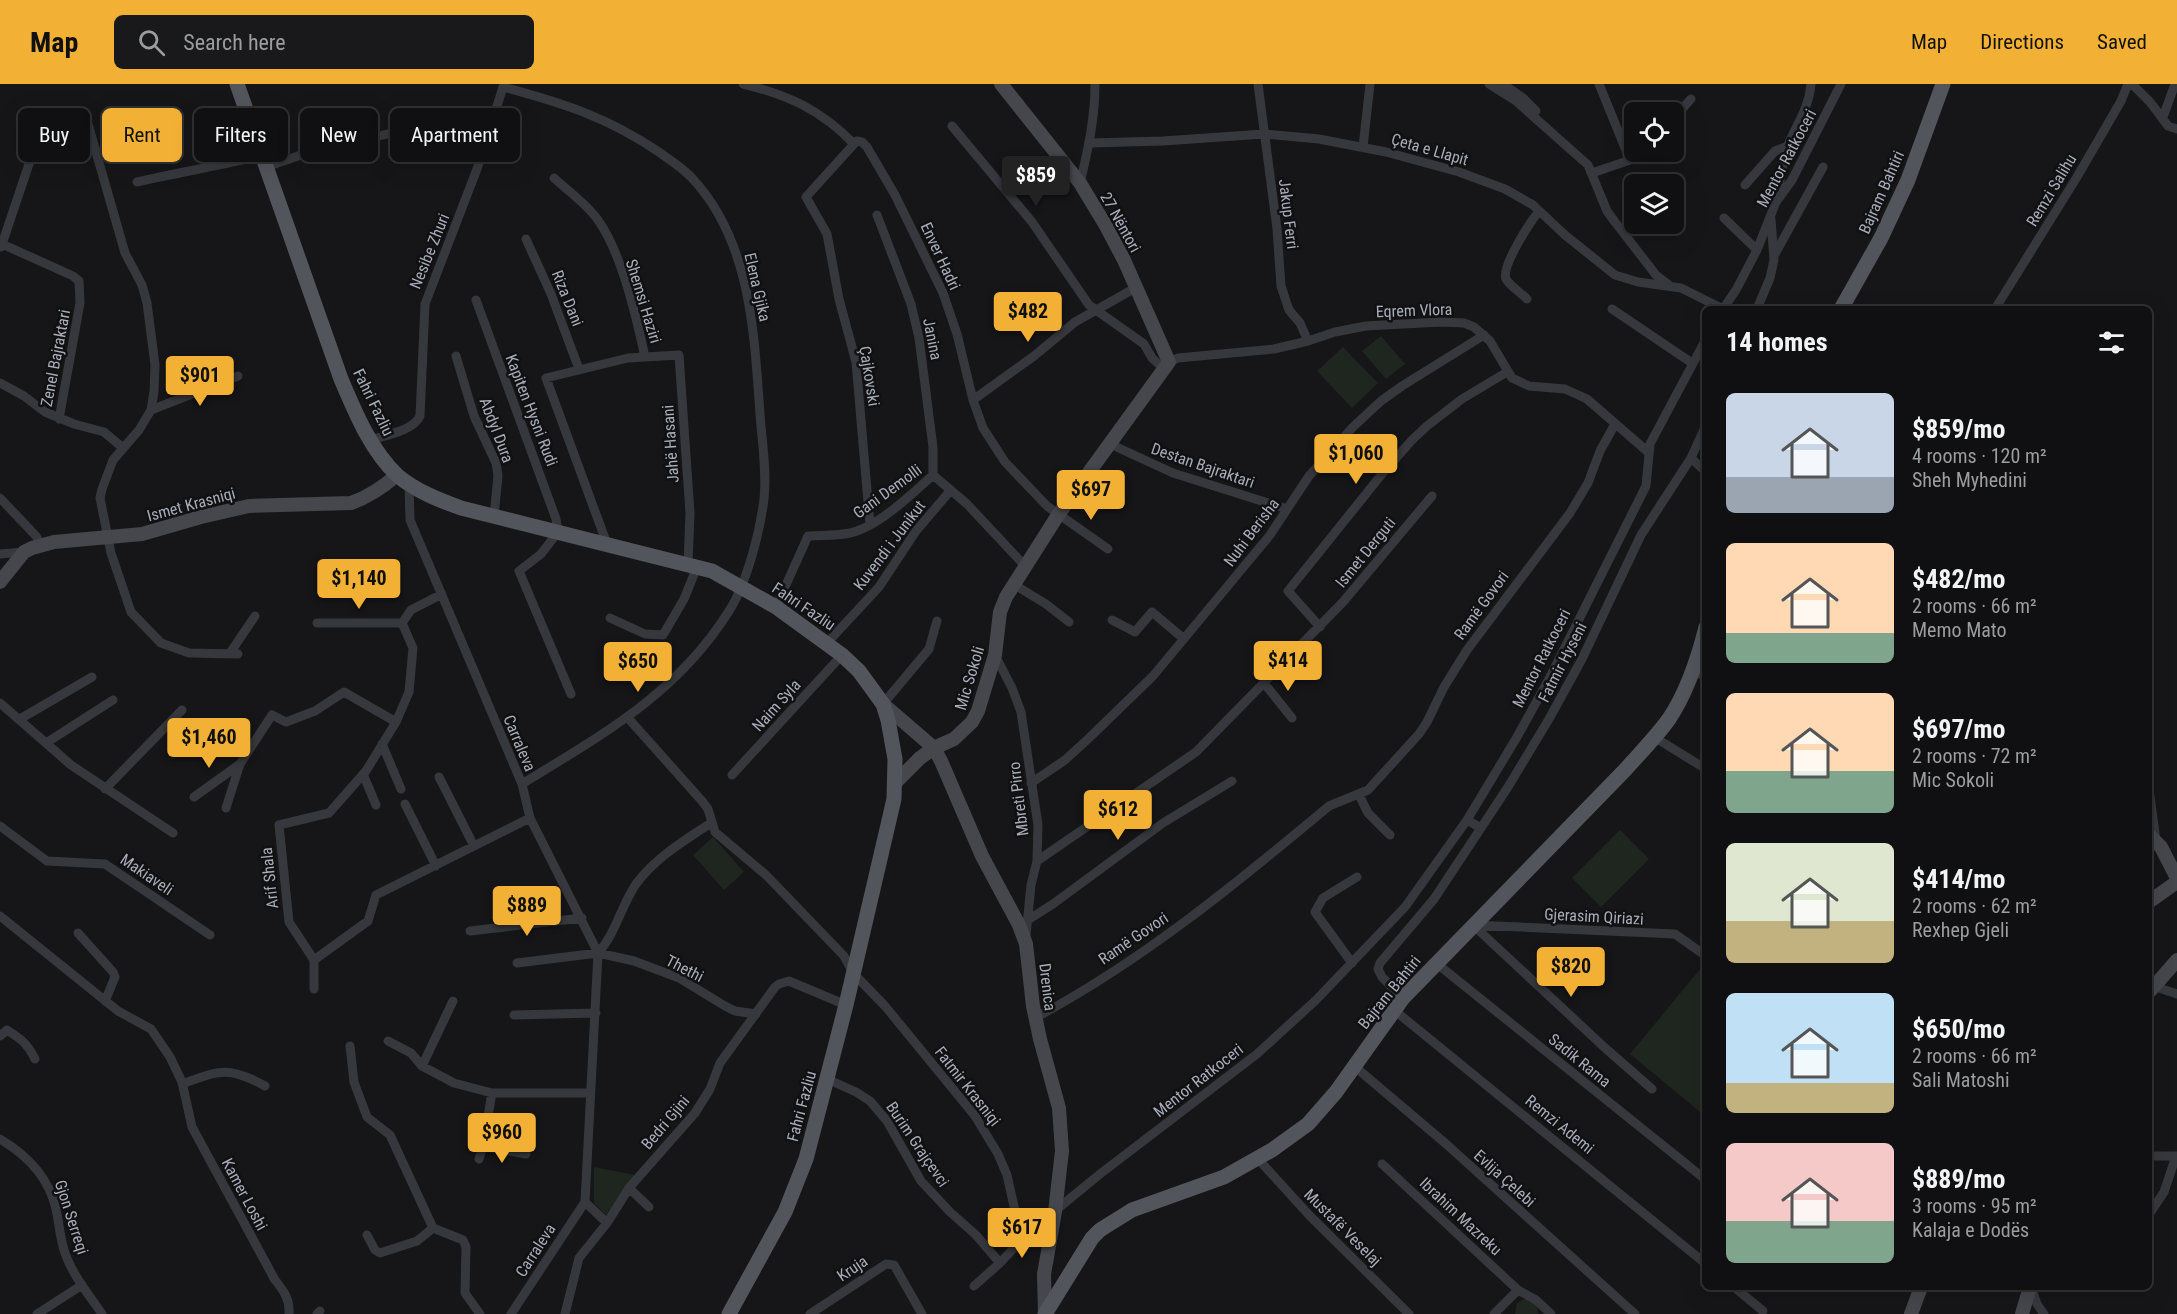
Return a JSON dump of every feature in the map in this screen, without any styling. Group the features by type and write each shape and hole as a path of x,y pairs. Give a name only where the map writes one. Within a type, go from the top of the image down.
{"main road":[{"name":"Fahri Fazliu","path":"237,84 245,108"},
{"name":"Bajram Bahtiri","path":"1843,306 1881,238 1908,180 1943,84"},
{"name":"Fahri Fazliu","path":"264,162 341,379 356,414 385,462 403,479 434,498 461,508 712,571 776,607 827,643 859,671 883,704 892,737 896,782 889,825 846,1005 806,1159 785,1212 729,1314"},
{"name":"Bajram Bahtiri","path":"1045,1314 1100,1230 1132,1210 1192,1190 1224,1176 1257,1159 1308,1124 1322,1109 1399,1004 1654,737 1699,674 1702,654"}],"street":[{"name":"Enver Hadri","path":"743,84 780,94 800,103 838,128 854,144 857,141 862,142 882,171 943,293 983,428 1005,462 1058,515"},
{"name":"27 Nëntori","path":"1001,84 1080,183 1137,287 1167,365"},
{"path":"1080,183 1094,121 1095,84"},
{"name":"Jakup Ferri","path":"1258,84 1277,229 1281,286 1289,310 1300,323 1308,341"},
{"path":"1363,147 1370,84"},
{"path":"1489,84 1516,101 1588,165 1607,211 1656,275 1669,285"},
{"path":"1503,84 1523,98 1552,132"},
{"path":"1599,84 1624,145"},
{"path":"1776,202 1788,146 1808,104 1811,84"},
{"name":"Mentor Ratkoceri","path":"1726,306 1757,250 1776,202 1792,180 1841,84"},
{"path":"2130,84 2163,117 2168,126 2177,129"},
{"name":"Remzi Salihu","path":"1997,306 2077,177 2130,84"},
{"path":"2163,117 2175,84"},
{"name":"Nesibe Zhuri","path":"371,440 411,426 420,416 425,304 477,169 504,85"},
{"name":"Elena Gjika","path":"504,85 580,110 647,144 689,176 712,203 741,270 748,304 755,347 764,480 761,511 742,588 715,631 691,661 654,698 628,718 522,784"},
{"path":"1684,107 1691,99"},
{"path":"952,126 1032,222 1085,299 1096,310 1144,344 1152,358 1167,365"},
{"path":"90,131 125,253 142,285 147,303 155,365 151,410 139,430 113,460 100,498 117,572 131,612 161,643 189,653 234,654 255,616"},
{"path":"288,157 390,133"},
{"name":"Çeta e Llapit","path":"1090,143 1264,134 1319,139 1386,152 1482,180 1527,201 1615,275 1638,282 1669,285 1693,293 1718,306"},
{"name":"Çajkovski","path":"854,144 806,197 827,234 839,299 858,372 870,525"},
{"path":"1745,185 1774,151 1788,146"},
{"path":"1,247 30,162"},
{"path":"137,182 178,173 256,162"},
{"path":"1592,173 1624,162"},
{"path":"1758,306 1770,278 1775,254 1823,166"},
{"name":"Shemsi Haziri","path":"554,178 587,207 603,227 628,288 645,357 579,369 546,378 607,544"},
{"path":"1527,299 1508,280 1506,272 1528,225 1539,211"},
{"name":"Janina","path":"877,215 911,304 919,338 933,447 933,475"},
{"path":"1724,218 1757,250"},
{"path":"1771,218 1775,254"},
{"name":"Riza Dani","path":"526,239 579,369"},
{"name":"Zenel Bajraktari","path":"1,247 73,276 79,281 80,303 59,418"},
{"path":"973,400 1034,356 1075,322 1137,287"},
{"name":"Kapiten Hysni Rudi","path":"476,300 552,506 558,532"},
{"path":"1612,309 1692,363"},
{"name":"Eqrem Vlora","path":"1167,365 1178,358 1274,349 1350,328 1441,322 1464,323 1484,335"},
{"path":"1484,335 1512,378 1529,386 1565,389 1576,394 1597,407 1648,452"},
{"name":"Nuhi Berisha","path":"1031,783 1065,760 1088,740 1153,676 1270,535 1299,490 1330,450 1381,401 1484,335"},
{"name":"Mentor Ratkoceri","path":"1055,1212 1100,1174 1257,1054 1316,1000 1405,907 1467,820 1549,679 1646,486 1648,452 1654,436 1702,346"},
{"name":"Jahë Hasani","path":"645,357 679,355 693,565"},
{"name":"Abdyl Dura","path":"456,356 474,416 496,463 498,476 494,517"},
{"name":"Mic Sokoli","path":"896,782 909,767 933,748 954,739 972,722 978,711 995,655 1000,612 1013,585 1058,515 1167,365"},
{"path":"1320,627 1288,591 1382,474 1426,426 1462,399 1507,372"},
{"path":"151,410 238,376"},
{"name":"Zenel Bajraktari","path":"0,382 45,412 104,432 123,448"},
{"name":"Ramë Govori","path":"1035,1018 1097,981 1175,928 1253,869 1329,806 1368,790 1423,728 1444,687 1467,650 1569,513 1588,483 1600,451 1615,424"},
{"name":"Fatmir Hyseni","path":"1399,1004 1378,969 1380,963 1434,899 1508,788 1582,659 1641,535 1690,458 1702,433"},
{"name":"Destan Bajraktari","path":"1110,444 1173,473 1287,509"},
{"path":"1690,458 1702,468"},
{"name":"Gani Demolli","path":"776,607 808,536 850,533 870,525 933,475 967,504 1025,566"},
{"name":"Ismet Krasniqi","path":"0,582 24,552 41,545 142,534 249,506 351,503 364,499 403,479"},
{"name":"Carraleva","path":"403,479 410,520 522,784 530,818 598,953 585,1202 511,1314"},
{"name":"Kuvendi i Junikut","path":"827,643 879,586 916,531 950,491"},
{"name":"Ismet Derguti","path":"1037,861 1196,752 1320,627 1432,496"},
{"path":"0,498 36,536 41,545"},
{"path":"1058,515 1108,549"},
{"path":"1624,527 1641,535"},
{"path":"558,532 541,554 519,571 571,694"},
{"path":"0,554 24,552"},
{"path":"610,618 645,634 663,635 684,599 693,565"},
{"path":"1013,585 1046,604 1069,622"},
{"path":"316,623 402,623 411,610 442,594"},
{"path":"1112,620 1135,632 1152,612 1184,639"},
{"path":"883,704 928,649 937,621"},
{"name":"Arif Shala","path":"314,960 289,922 279,825 329,813 363,774 396,722 409,692 413,648 402,623"},
{"name":"Naim Syla","path":"732,775 842,655"},
{"name":"Mbreti Pirro","path":"995,655 1021,711 1038,825 1037,861 1023,923"},
{"path":"20,719 92,677"},
{"path":"1263,683 1292,718"},
{"path":"226,808 240,764 272,715 286,722 315,711 344,692 396,722"},
{"path":"46,742 113,700"},
{"path":"0,703 71,765 173,833"},
{"name":"Drenica","path":"883,704 933,748 948,775 982,856 1023,923 1035,1018 1059,1108 1062,1128 1062,1151 1055,1212 1044,1274 1045,1314"},
{"path":"105,789 182,710"},
{"name":"Fatmir Krasniqi","path":"628,718 702,801 708,809 715,832 767,876 844,956 853,974 885,1006 975,1116 988,1135 1002,1164 1009,1183 1018,1224 1028,1233"},
{"path":"1654,737 1702,767"},
{"path":"382,744 401,789"},
{"path":"194,797 240,764"},
{"path":"363,774 376,805"},
{"path":"439,777 474,846"},
{"path":"1023,923 1163,823 1232,781"},
{"path":"1359,795 1368,813 1390,835"},
{"path":"405,804 436,866"},
{"path":"314,989 314,960 368,921 376,895 530,818"},
{"path":"1467,820 1481,828"},
{"path":"598,953 608,941 636,884 671,850 711,823"},
{"name":"Makiaveli","path":"0,826 47,861 105,864 210,934"},
{"path":"2152,899 2177,880 2153,839"},
{"path":"1352,963 1315,912 1323,898 1357,877"},
{"name":"Kamer Loshi","path":"0,916 118,1011 151,1029 170,1057 182,1084 192,1127 274,1280 285,1293 290,1303 289,1314"},
{"path":"470,931 582,918"},
{"path":"1473,925 1652,1089"},
{"name":"Gjerasim Qiriazi","path":"1473,925 1675,934 1702,953"},
{"path":"78,933 115,977 105,1001"},
{"name":"Thethi","path":"517,963 598,953 634,961 679,978 735,1011 756,1014"},
{"path":"2152,987 2177,960"},
{"name":"Sadik Rama","path":"1436,963 1702,1177"},
{"name":"Bedri Gjini","path":"565,1314 579,1258 607,1223 630,1188 695,1113 710,1089 720,1063 775,987 789,981 846,1005"},
{"path":"2152,988 2177,994"},
{"path":"422,1066 453,1001"},
{"name":"Remzi Ademi","path":"1399,1004 1702,1261"},
{"path":"514,1015 596,1013"},
{"path":"0,1036 7,1030 18,1037 28,1045 35,1059"},
{"path":"388,1041 411,1053 422,1066 454,1083 492,1093 590,1093"},
{"path":"350,1046 354,1082 367,1117 390,1135 433,1228 463,1240 466,1247 465,1293 480,1314"},
{"name":"Evlija Çelebi","path":"1354,1066 1445,1143 1635,1314"},
{"path":"182,1084 211,1074 231,1072 243,1074 266,1086"},
{"name":"Burim Grajçevci","path":"827,1079 870,1101 887,1121 921,1181 950,1212 976,1235 1000,1263"},
{"path":"479,1159 492,1093"},
{"name":"Gjon Serreqi","path":"0,1139 22,1154 44,1178 56,1209 64,1252 82,1285 102,1314"},
{"path":"483,1146 526,1154"},
{"path":"2152,1156 2176,1156 2164,1192 2152,1210"},
{"name":"Mustafë Veselaj","path":"1257,1159 1309,1215 1409,1314"},
{"name":"Ibrahim Mazreku","path":"1383,1164 1518,1290 1536,1300 1551,1314"},
{"path":"630,1188 649,1207"},
{"path":"585,1202 607,1223"},
{"path":"974,1286 1028,1233 1055,1212"},
{"path":"367,1235 375,1250 380,1253 417,1241 433,1228"},
{"name":"Kruja","path":"810,1314 886,1264 894,1265 922,1314"},
{"path":"37,1314 82,1285"},
{"path":"1497,1313 1518,1290"},
{"path":"1738,1290 1763,1311"},
{"path":"1911,1314 1921,1290"},
{"path":"2024,1312 2029,1290"},
{"path":"2031,1290 2044,1314"}],"shaded area":[{"path":"1381,336 1405,364 1386,379 1362,351"},
{"path":"1343,347 1378,383 1352,408 1317,371"},
{"path":"1620,830 1649,859 1601,907 1572,878"},
{"path":"713,837 744,872 724,890 693,855"},
{"path":"1702,967 1702,1114 1630,1054"},
{"path":"594,1167 635,1175 606,1215 594,1203"},
{"path":"1529,1299 1537,1305 1538,1314 1515,1314 1517,1303"}]}
